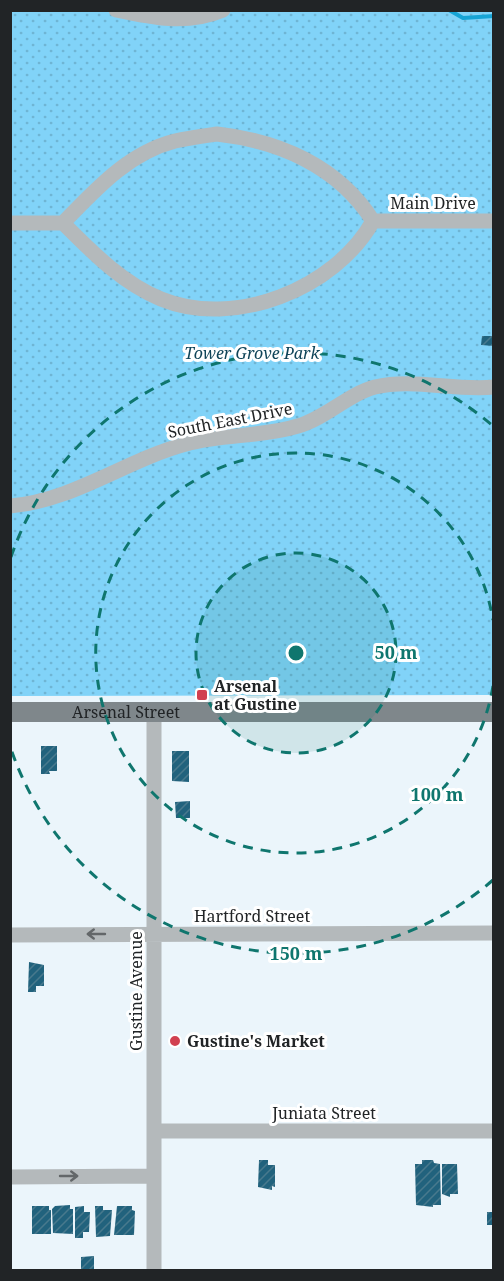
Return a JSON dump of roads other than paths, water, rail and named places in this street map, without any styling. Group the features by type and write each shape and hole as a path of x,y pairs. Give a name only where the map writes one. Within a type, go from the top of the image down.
{"main road":[{"name":"Arsenal Street","path":"10,712 494,712"}],"street":[{"path":"116,10 164,20 180,20 223,10"},
{"name":"Main Drive","path":"217,134 248,138 277,146 309,161 336,179 360,202 373,221 365,236 330,268 297,291 260,303 225,309 194,309 161,299 133,284 101,260 63,223 108,177 138,157 173,141 217,134"},
{"name":"Main Drive","path":"373,221 494,221"},
{"path":"10,223 63,223"},
{"name":"South East Drive","path":"10,506 54,498 138,460 187,443 299,426 375,387 408,384 472,389 494,387"},
{"name":"Gustine Avenue","path":"154,712 154,1270"},
{"name":"Hartford Street","path":"10,934 494,933"},
{"name":"Juniata Street","path":"154,1131 494,1131"},
{"path":"10,1177 154,1176"}],"waterway":[{"path":"449,10 463,18 494,16"}],"place":[{"name":"Arsenal at Gustine","path":"202,695"},
{"name":"Gustine's Market","path":"175,1041"}],"park label":[{"name":"Tower Grove Park","path":"252,353"}]}
